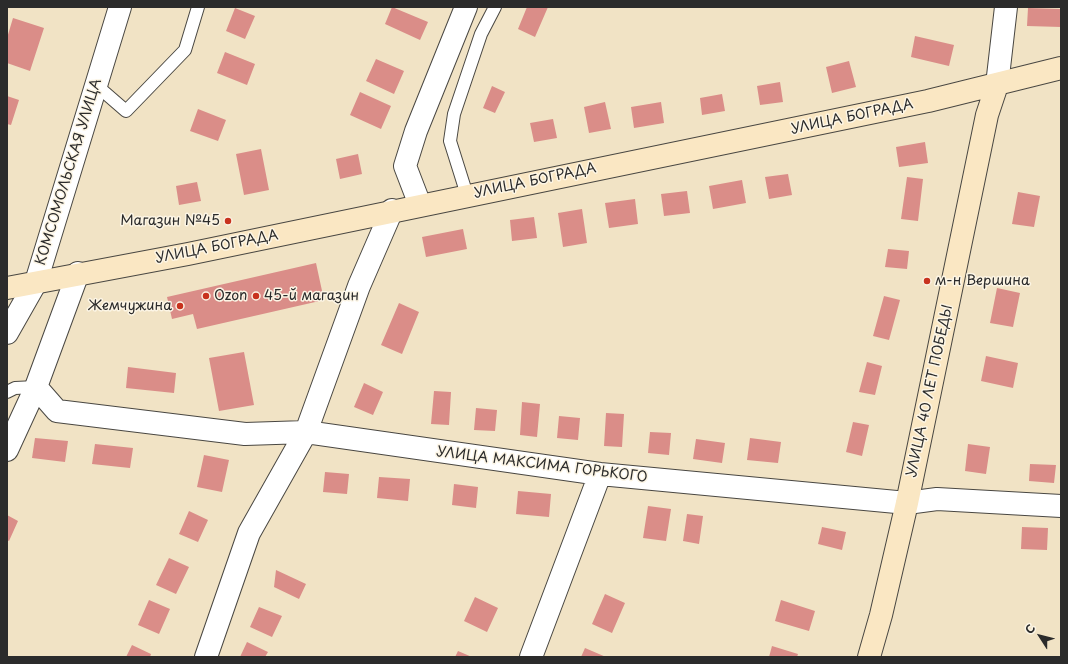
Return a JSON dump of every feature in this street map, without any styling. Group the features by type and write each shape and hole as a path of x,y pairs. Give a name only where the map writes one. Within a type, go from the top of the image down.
{"main road":[{"name":"УЛИЦА БОГРАДА","path":"7,288 78,273 188,254 392,210 928,101 1061,68"},
{"name":"УЛИЦА 40 ЛЕТ ПОБЕДЫ","path":"869,657 881,615 907,503 987,115 997,85"}],"street":[{"name":"КОМСОМОЛЬСКАЯ УЛИЦА","path":"7,333 36,282 120,7"},
{"path":"420,205 405,166 416,131 466,7"},
{"name":"УЛИЦА 40 ЛЕТ ПОБЕДЫ","path":"997,85 1006,7"},
{"path":"206,657 249,533 306,432 359,286 392,210"},
{"path":"7,450 36,387 78,273"},
{"name":"УЛИЦА МАКСИМА ГОРЬКОГО","path":"36,387 57,411 246,434 306,432 600,474 907,503 937,499 1061,506"},
{"path":"531,657 600,474"}],"lane":[{"path":"96,85 126,111 185,50 198,7"},
{"path":"467,195 450,141 454,114 481,34 495,7"},
{"path":"7,392 15,388 36,387"}],"building":[{"path":"392,7 428,22 420,40 385,24"},
{"path":"527,7 548,7 535,37 518,29"},
{"path":"235,8 255,16 245,39 226,31"},
{"path":"1028,8 1061,9 1061,27 1027,26"},
{"path":"13,18 44,28 30,71 7,63 7,38"},
{"path":"915,36 954,45 949,66 911,57"},
{"path":"225,52 255,64 247,85 217,73"},
{"path":"376,59 404,71 394,94 366,81"},
{"path":"849,61 856,87 832,93 826,67"},
{"path":"780,82 783,102 760,105 757,86"},
{"path":"492,86 505,92 495,113 483,108"},
{"path":"360,92 391,106 381,129 350,115"},
{"path":"722,94 725,111 702,115 700,98"},
{"path":"7,96 19,100 11,125 7,124"},
{"path":"605,102 611,129 589,133 584,107"},
{"path":"661,102 664,123 634,128 631,107"},
{"path":"198,109 226,120 218,141 190,131"},
{"path":"553,119 557,138 534,142 530,123"},
{"path":"925,142 928,163 899,167 896,147"},
{"path":"261,149 269,190 244,195 236,154"},
{"path":"358,154 362,174 340,179 336,159"},
{"path":"788,174 792,195 769,199 765,177"},
{"path":"907,177 923,179 918,221 901,219"},
{"path":"742,180 746,203 713,209 709,186"},
{"path":"197,182 201,201 179,205 176,186"},
{"path":"687,191 690,213 664,216 661,194"},
{"path":"1018,192 1040,196 1034,227 1012,224"},
{"path":"635,199 638,224 609,228 605,203"},
{"path":"582,209 587,243 563,247 558,213"},
{"path":"534,217 537,238 512,241 510,220"},
{"path":"463,229 467,249 426,257 422,237"},
{"path":"888,249 909,251 907,269 885,267"},
{"name":"45-й магазин","path":"316,263 324,300 197,329 193,314 172,319 167,297"},
{"path":"997,288 1020,293 1013,327 990,323"},
{"path":"884,296 900,300 889,340 873,336"},
{"path":"399,303 419,312 402,354 381,345"},
{"path":"244,352 254,405 219,411 209,358"},
{"path":"986,356 1018,363 1013,388 981,381"},
{"path":"867,362 882,366 875,395 859,392"},
{"path":"128,367 176,373 174,393 126,388"},
{"path":"364,383 383,392 373,415 354,407"},
{"path":"434,391 451,392 449,425 431,424"},
{"path":"522,402 540,404 537,437 520,435"},
{"path":"476,408 497,410 495,431 474,430"},
{"path":"606,413 624,414 622,447 604,446"},
{"path":"559,416 580,418 578,440 557,438"},
{"path":"853,422 869,425 862,456 846,452"},
{"path":"650,432 671,433 669,455 648,453"},
{"path":"35,438 68,441 65,462 32,458"},
{"path":"750,438 781,442 778,463 747,460"},
{"path":"696,439 725,443 722,463 693,459"},
{"path":"95,444 133,448 130,468 92,464"},
{"path":"968,444 990,447 986,474 965,471"},
{"path":"204,455 229,460 222,492 197,487"},
{"path":"1030,464 1056,465 1054,483 1029,481"},
{"path":"325,472 349,474 347,494 323,492"},
{"path":"379,477 410,479 408,501 377,498"},
{"path":"454,484 478,487 476,508 452,505"},
{"path":"518,491 551,494 549,517 516,514"},
{"path":"648,506 671,509 666,541 643,538"},
{"path":"189,511 208,520 198,542 179,534"},
{"path":"687,514 703,516 699,544 683,541"},
{"path":"7,515 18,521 9,541 7,540"},
{"path":"822,527 846,532 842,550 818,544"},
{"path":"1022,527 1048,528 1047,550 1021,549"},
{"path":"169,558 189,567 176,594 156,585"},
{"path":"276,570 306,584 299,599 274,587"},
{"path":"605,594 625,603 612,633 592,624"},
{"path":"475,597 498,608 487,632 464,621"},
{"path":"149,600 170,609 159,634 138,625"},
{"path":"781,600 815,611 809,631 775,621"},
{"path":"259,607 282,616 272,637 250,627"},
{"path":"247,642 268,652 265,657 240,657"},
{"path":"132,645 151,654 150,657 126,657"},
{"path":"772,646 798,654 797,657 769,657"},
{"path":"585,648 606,657 581,657"},
{"path":"458,651 472,657 455,657"}],"place":[{"name":"Магазин №45","path":"228,221"},
{"name":"м-н Вершина","path":"927,281"},
{"name":"Ozon","path":"206,296"},
{"name":"45-й магазин","path":"256,296"},
{"name":"Жемчужина","path":"180,306"}]}
